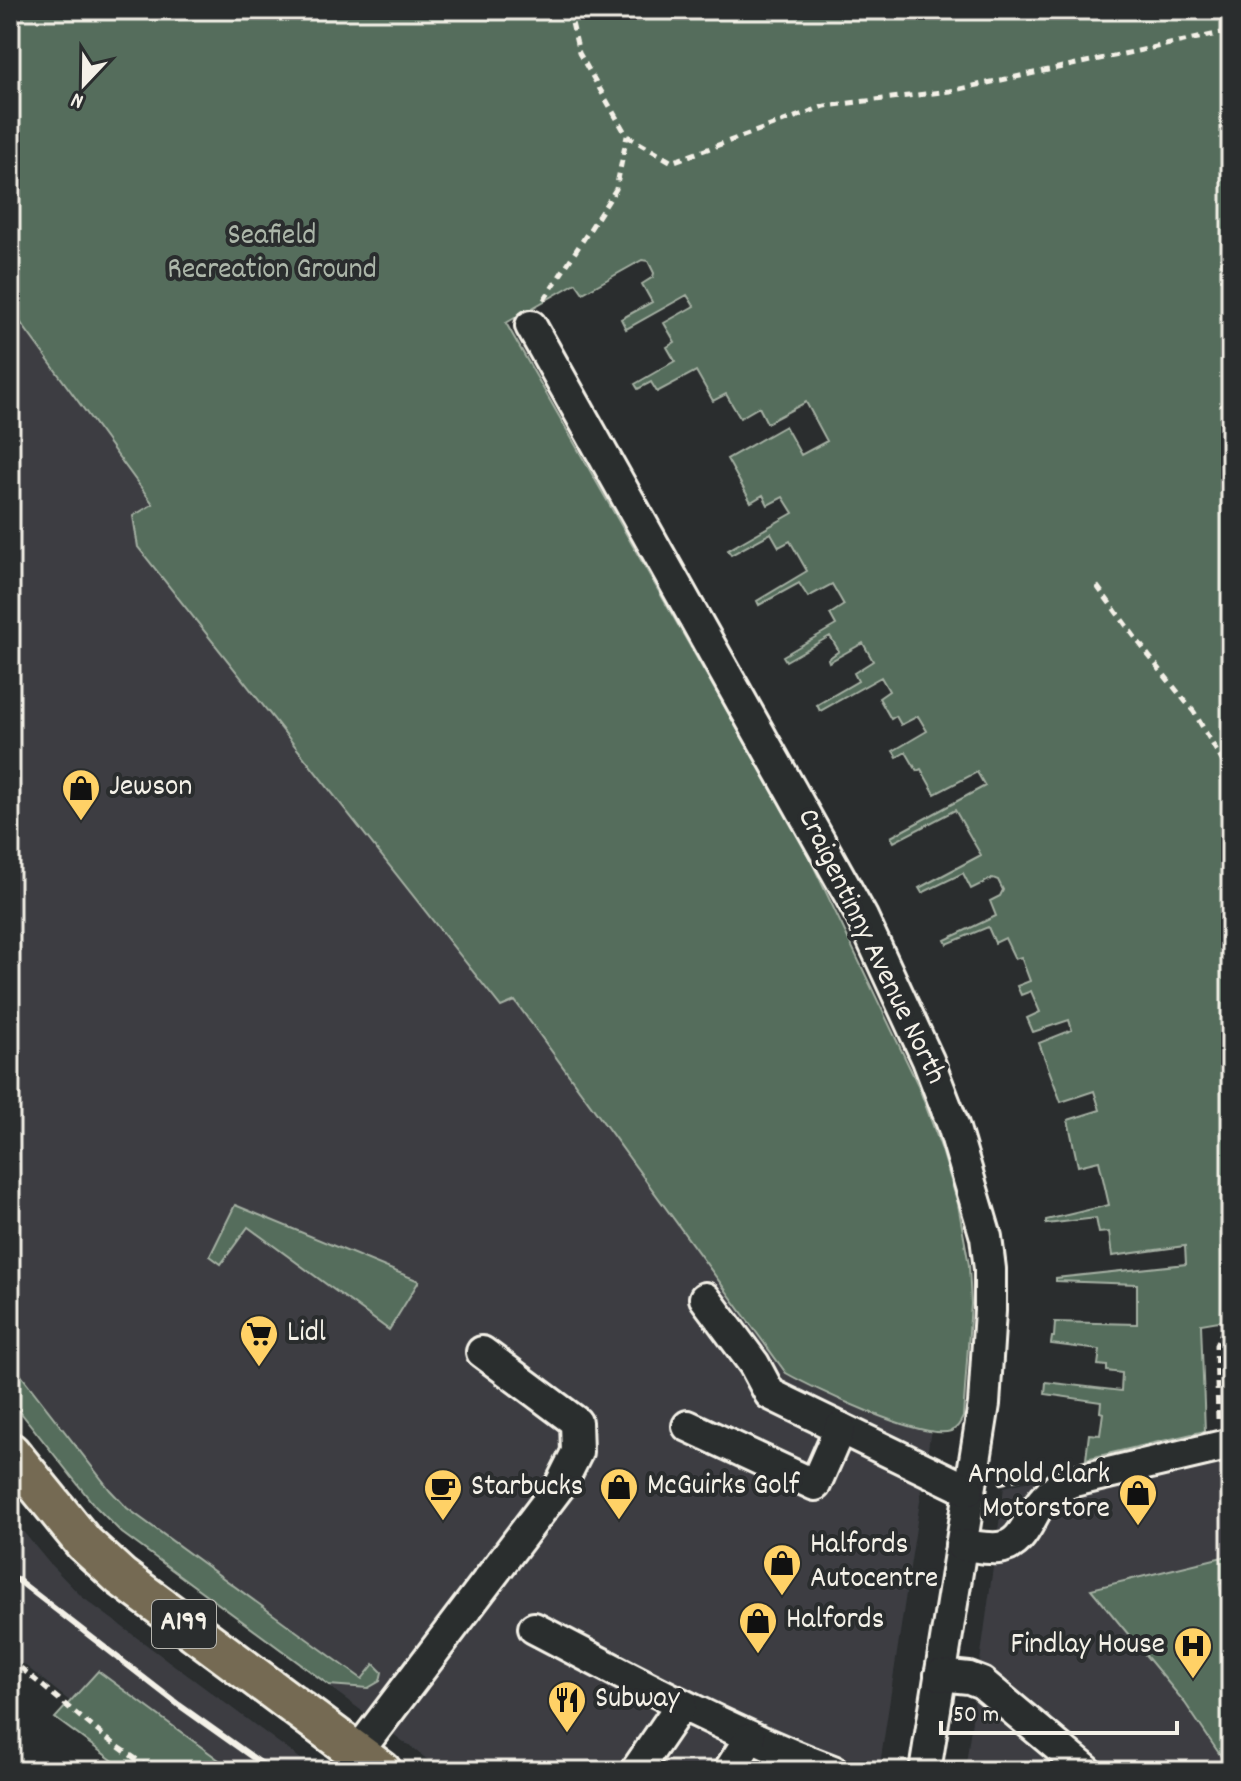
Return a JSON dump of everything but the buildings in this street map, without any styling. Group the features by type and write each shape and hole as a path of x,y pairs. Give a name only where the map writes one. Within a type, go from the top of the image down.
{"main road":[{"name":"A199","path":"10,1452 84,1543 121,1577 370,1762"}],"street":[{"name":"Craigentinny Avenue North","path":"531,326 862,917 918,1034 948,1112 986,1237 990,1269 987,1369 980,1433 968,1490 925,1771"},
{"path":"705,1298 754,1364 770,1394 968,1490"},
{"path":"370,1762 561,1484 577,1452 576,1422 482,1352"},
{"path":"688,1426 815,1485 840,1428"},
{"path":"961,1545 1001,1548 1014,1542 1024,1532 1041,1501 1053,1490 1070,1482 1224,1445"},
{"path":"534,1628 671,1694 750,1738 833,1771"},
{"path":"940,1675 969,1678 982,1683 1087,1771"},
{"path":"636,1771 671,1694"},
{"path":"729,1771 750,1738"}],"path":[{"path":"569,10 579,53 627,136 672,162 825,106 950,91 1231,31"},
{"path":"531,326 552,285 616,189 627,136"},
{"path":"1097,586 1194,712 1231,776"},
{"path":"1224,1445 1216,1345 1222,1333 1231,1327"},
{"path":"10,1659 106,1738 153,1771"}],"shaded area":[{"path":"10,308 786,1373 874,1414 931,1429 879,1771 443,1771 122,1533 95,1506 10,1399"},
{"path":"1231,1336 1231,1555 1205,1562 1231,1557 1231,1771 965,1771 1004,1487 1230,1433 1224,1351"},
{"path":"10,1516 82,1597 317,1771 162,1771 12,1655"}],"green space":[{"name":"Seafield Recreation Ground","path":"10,10 1231,10 1231,1319 1201,1324 1205,1431 1086,1459 1089,1434 1100,1435 1101,1402 1045,1394 1046,1382 1121,1391 1122,1373 1107,1371 1107,1366 1098,1365 1100,1350 1051,1344 1055,1322 1137,1324 1137,1284 1056,1281 1056,1278 1186,1264 1185,1246 1112,1256 1109,1232 1099,1233 1096,1218 1046,1224 1046,1220 1109,1205 1099,1161 1078,1166 1068,1120 1100,1110 1094,1091 1061,1102 1039,1043 1072,1030 1069,1020 1033,1032 1027,1018 1040,1012 1031,991 1021,995 1017,986 1030,981 1021,957 1015,959 1005,938 995,943 988,927 947,944 945,940 996,916 990,901 1000,896 1003,890 998,880 993,878 971,889 963,873 922,893 919,888 981,855 955,810 894,842 891,837 985,786 977,772 935,794 921,769 917,771 906,752 897,757 893,751 927,731 918,716 901,725 896,716 891,719 879,698 889,691 881,677 820,711 817,705 858,681 854,673 873,661 863,643 829,662 828,659 839,651 830,636 786,661 783,656 836,625 830,614 844,605 832,584 808,597 799,583 759,605 757,601 807,571 790,541 779,547 771,533 731,555 728,550 793,513 783,497 768,505 763,495 751,502 727,459 785,426 801,455 827,441 806,402 767,423 759,407 740,418 726,394 713,401 696,371 657,392 651,382 638,389 635,384 675,361 667,347 675,342 664,323 694,306 687,295 626,329 621,319 652,302 642,284 653,277 648,261 642,260 583,293 576,283 506,323 804,846 918,1085 958,1204 969,1265 971,1304 963,1417 951,1431 937,1432 894,1421 843,1401 786,1373 515,1001 501,1007 138,547 133,516 153,504 10,308"},
{"path":"235,1205 419,1281 389,1330 248,1227 221,1264 210,1256"},
{"path":"10,1361 127,1508 362,1679 374,1664 382,1672 380,1681 368,1688 329,1685 122,1533 95,1506 10,1399"},
{"name":"Findlay House","path":"1231,1555 1231,1581 1219,1584 1225,1607 1231,1606 1231,1771 1185,1703 1091,1589"},
{"path":"98,1671 234,1771 127,1771 55,1718"}],"railway":[{"path":"10,1574 179,1705 272,1771"}],"place":[{"name":"Jewson","path":"81,822"},
{"name":"Lidl","path":"259,1368"},
{"name":"McGuirks Golf","path":"619,1521"},
{"name":"Starbucks","path":"443,1522"},
{"name":"Arnold Clark Motorstore","path":"1138,1527"},
{"name":"Halfords Autocentre","path":"782,1597"},
{"name":"Halfords","path":"758,1655"},
{"name":"Findlay House","path":"1193,1680"},
{"name":"Subway","path":"567,1734"}]}
